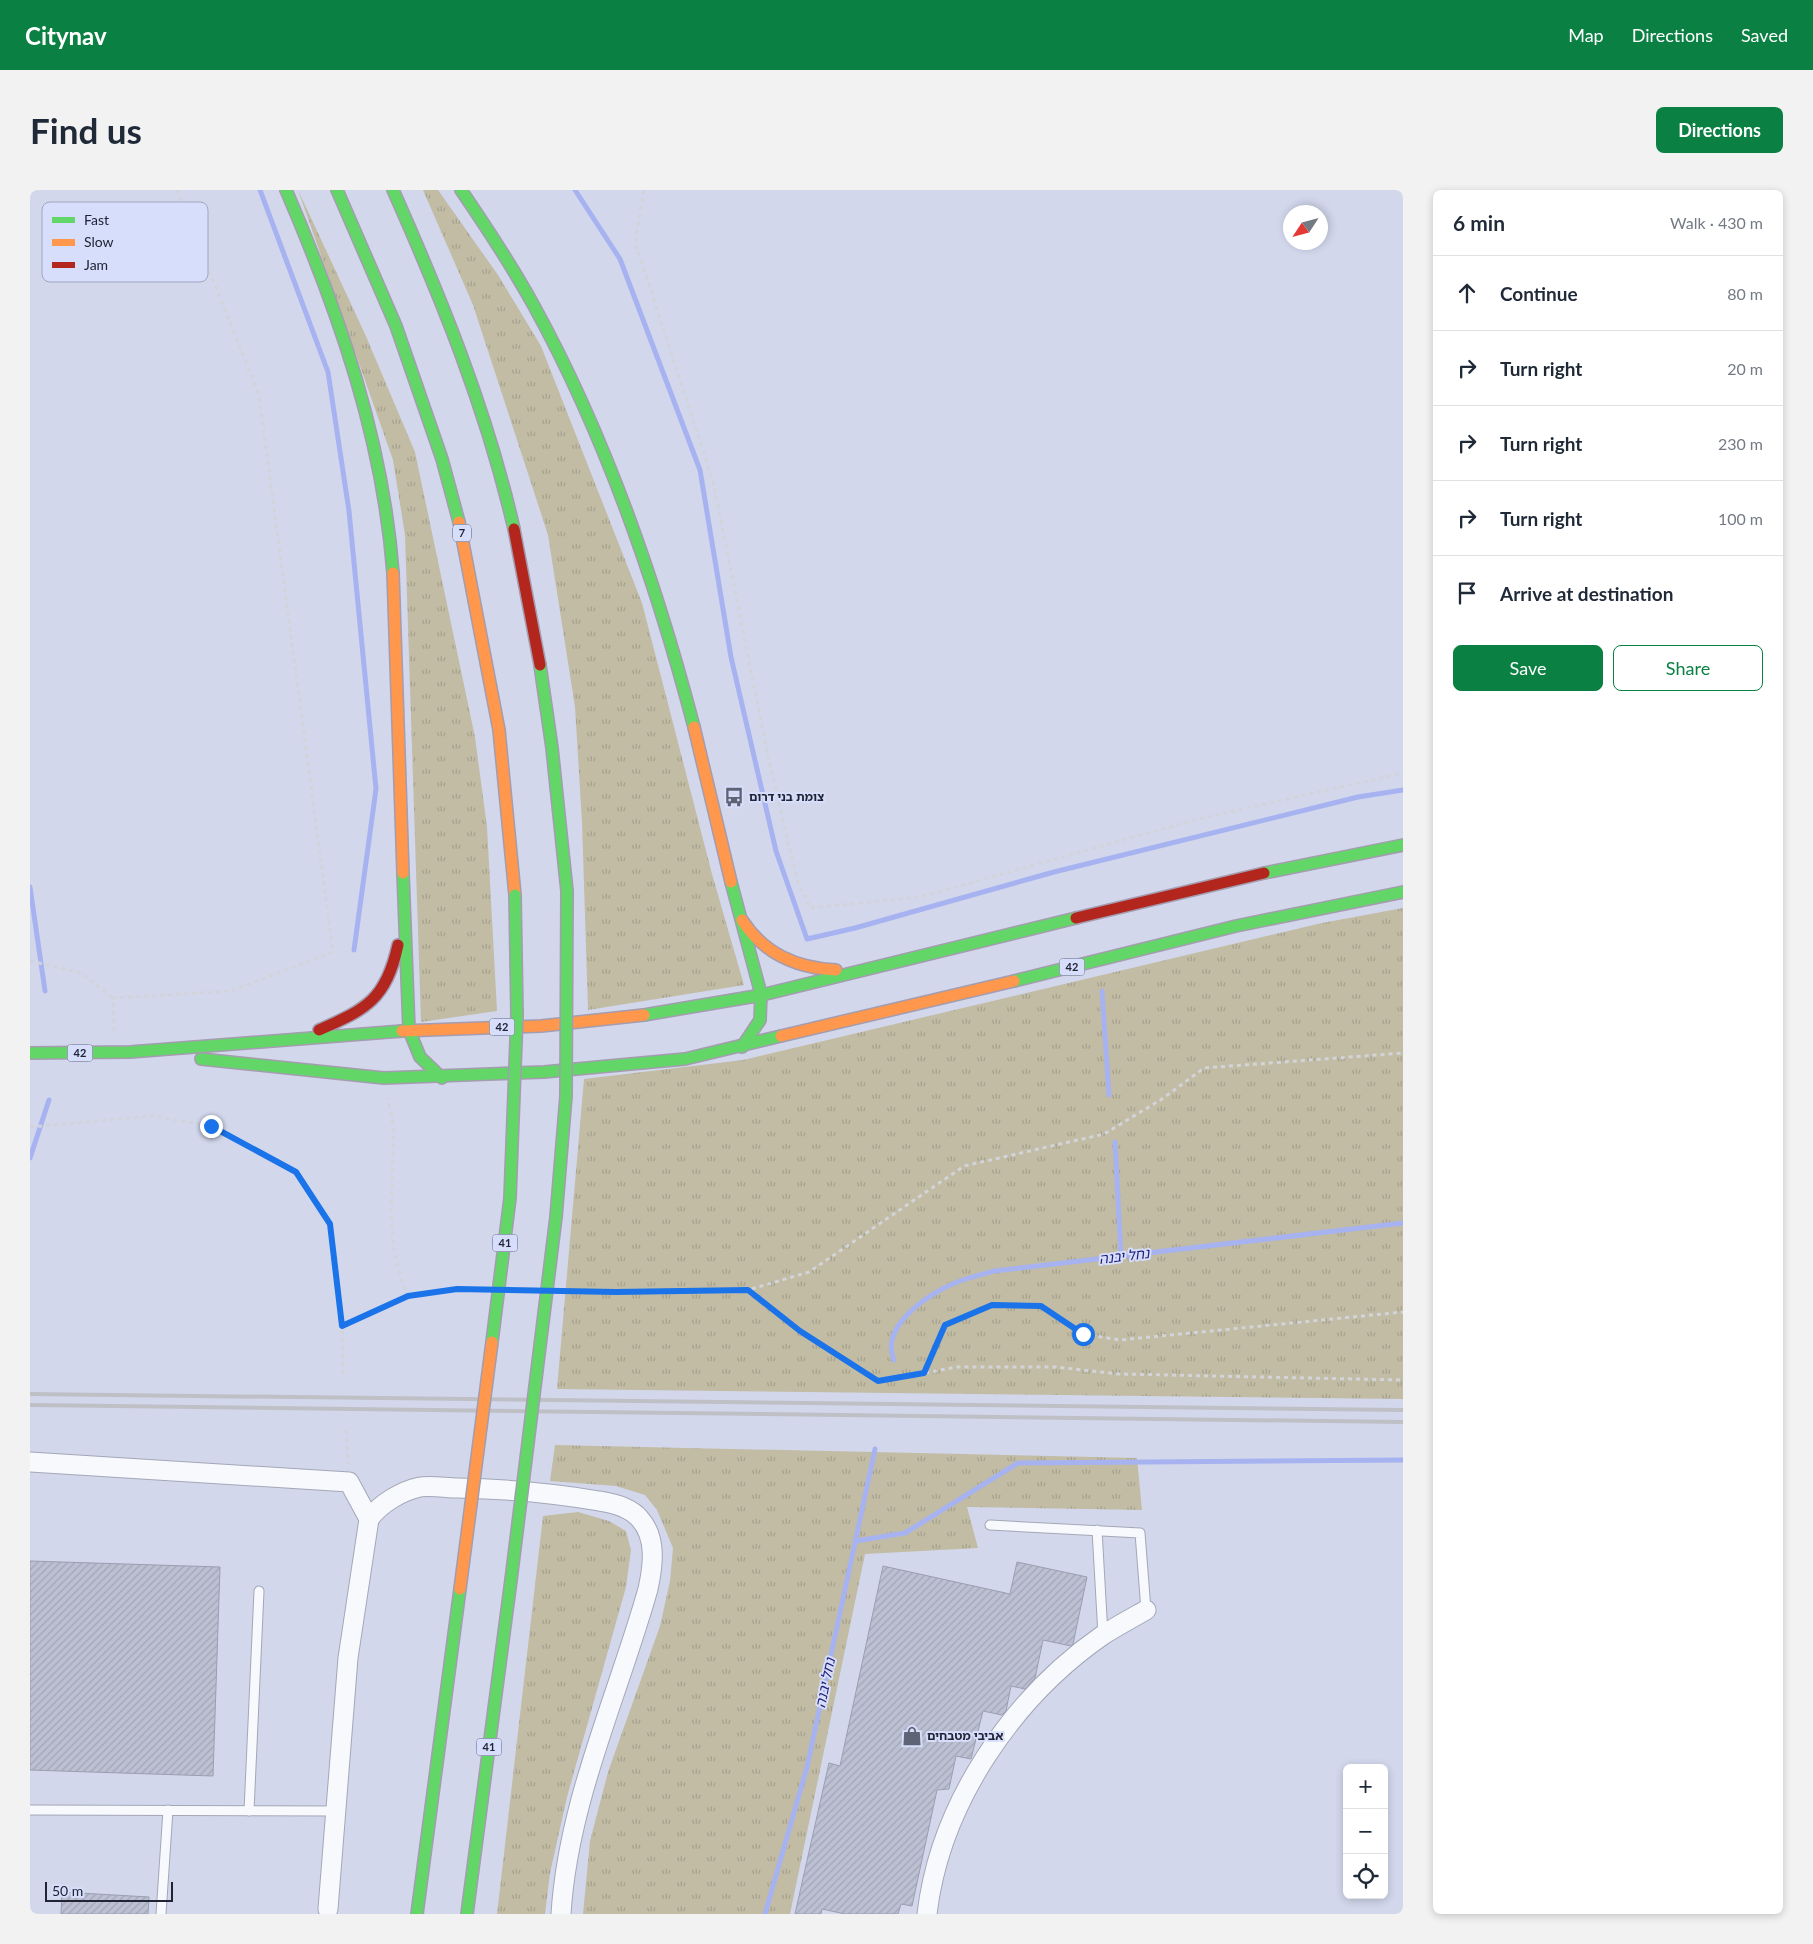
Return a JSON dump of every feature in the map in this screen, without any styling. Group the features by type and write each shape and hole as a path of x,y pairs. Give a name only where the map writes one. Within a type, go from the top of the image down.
{"highway":[{"path":"286,190 318,269 350,361 376,459 383,496 389,535 396,633 403,912 409,1030 412,1043 419,1055 428,1068 442,1078"},
{"name":"7","path":"337,190 396,326 434,434 460,524 499,730 515,895"},
{"name":"41","path":"393,190 443,307 488,436 510,512 550,723 566,891 568,1013 566,1096 556,1217 467,1914"},
{"path":"461,190 479,215 539,315 567,371 644,560 683,688 737,911 762,995 760,1016 755,1031 742,1046"},
{"name":"42","path":"30,1053 130,1052 409,1030 541,1026 618,1019 762,995 1226,881 1354,853 1403,846"},
{"name":"42","path":"130,1052 384,1078 442,1078 544,1072 685,1059 1236,926 1403,892"},
{"name":"41","path":"417,1914 510,1198 517,1025 515,895"},
{"path":"737,911 754,936 781,958 798,966 815,970 870,968"},
{"path":"293,1040 350,1017 368,1006 381,993 389,978 396,953 403,912"},
{"path":"416,1828 449,1676"}],"street":[{"path":"30,1462 349,1482 369,1519"},
{"path":"328,1910 348,1658 369,1519 376,1508 404,1492 420,1487 495,1489 600,1501 627,1509 640,1519 649,1535 652,1551 652,1570 648,1589 589,1769 568,1854 561,1914"},
{"path":"927,1914 933,1876 944,1843 970,1784 991,1749 1028,1703 1064,1667 1103,1636 1146,1610"}],"lane":[{"path":"990,1525 1140,1533 1146,1610"},
{"path":"1097,1530 1103,1636"},
{"path":"249,1811 259,1591"},
{"path":"30,1810 336,1811"},
{"path":"162,1914 168,1810"}],"path":[{"path":"177,190 182,202"},
{"path":"644,190 635,242 713,481 770,762 798,883 810,908 920,897 1198,819 1403,773"},
{"path":"30,961 81,973 113,998 231,991 333,952 259,395 208,268"},
{"path":"113,998 114,1052"},
{"path":"567,1291 748,1290 809,1272 964,1166 1104,1134 1162,1099 1204,1068 1403,1053"},
{"path":"384,1078 394,1128 391,1210 394,1251 408,1296"},
{"path":"30,1128 153,1116 211,1126 296,1172 330,1224 342,1326 343,1375"},
{"path":"342,1326 408,1296 457,1289 487,1290"},
{"path":"748,1290 800,1331 878,1381 957,1367 1056,1367 1119,1374 1403,1380"},
{"path":"924,1373 945,1325 992,1305 1041,1306 1083,1334 1120,1340 1403,1312"},
{"path":"346,1430 349,1482"}],"green space":[{"path":"298,190 365,334 415,452 475,737 487,827 497,1011 421,1022 405,535 393,460"},
{"path":"423,190 438,190 498,275 541,346 642,603 712,874 744,985 588,1010 582,822 575,707 548,535 473,305"},
{"path":"1403,908 1403,1399 557,1389 584,1079 743,1060 1322,923"},
{"path":"555,1445 1137,1458 1142,1510 967,1507 978,1548 865,1554 790,1914 583,1914 590,1841 608,1772 660,1626 670,1581 673,1548 657,1510 645,1495 616,1486 550,1481"},
{"path":"578,1512 609,1521 626,1531 631,1550 626,1587 567,1797 550,1873 545,1914 497,1914 543,1516"}],"building":[{"path":"30,1561 220,1567 213,1776 30,1770"},
{"name":"אביבי מטבחים","path":"1017,1562 1087,1577 1073,1644 1071,1646 1043,1640 1035,1678 1025,1689 1011,1686 1006,1711 1002,1715 983,1711 971,1759 956,1756 949,1789 937,1790 912,1906 901,1904 898,1914 845,1914 822,1909 821,1914 795,1914 829,1763 840,1766 883,1566 1010,1594"},
{"path":"62,1892 149,1897 148,1914 61,1914"}],"waterway":[{"path":"260,190 328,372 349,511 376,789 354,950"},
{"path":"575,190 620,259 700,470 731,657 776,851 807,939 855,928 1054,872 1358,797 1403,790"},
{"path":"30,887 45,991"},
{"path":"1102,991 1109,1095"},
{"path":"30,1158 49,1100"},
{"path":"1115,1142 1121,1256"},
{"name":"נחל יבנה","path":"894,1360 891,1347 894,1334 901,1322 911,1311 923,1301 949,1286 994,1271 1403,1223"},
{"name":"נחל יבנה","path":"765,1914 807,1767 875,1449"},
{"path":"856,1541 905,1533 1018,1463 1403,1460"}],"railway":[{"path":"30,1394 1403,1410"},
{"path":"30,1405 1403,1422"}],"traffic: fast":[{"path":"286,190 324,283 356,377 380,474 388,523 393,573"},
{"path":"337,190 396,326 442,459 459,522"},
{"path":"393,190 446,314 477,399 491,442 514,529"},
{"path":"461,190 526,291 584,407 627,511 646,565 694,727"},
{"path":"540,665 552,748 567,891"},
{"path":"1264,873 1403,845"},
{"path":"403,873 409,1030 420,1057 442,1078"},
{"path":"731,882 761,994 760,1020 742,1047"},
{"path":"511,1580 556,1217 566,1096 567,891"},
{"path":"1014,981 1236,926 1403,892"},
{"path":"492,1342 510,1198 517,1015 515,895"},
{"path":"644,1015 762,995 1076,918"},
{"path":"30,1053 130,1052 402,1031"},
{"path":"201,1059 384,1078 544,1072 685,1059 781,1036"},
{"path":"467,1914 511,1580"},
{"path":"417,1914 460,1589"}],"traffic: slow":[{"path":"459,522 499,730 515,895"},
{"path":"393,573 403,873"},
{"path":"694,727 731,882"},
{"path":"742,920 760,942 782,957 808,966 836,970"},
{"path":"781,1036 1014,981"},
{"path":"402,1031 541,1026 644,1015"},
{"path":"460,1589 492,1342"}],"traffic: jam":[{"path":"514,529 540,665"},
{"path":"1076,918 1264,873"},
{"path":"319,1030 350,1015 372,1000 387,978 398,945"}],"place":[{"name":"צומת בני דרום","path":"734,797"},
{"name":"אביבי מטבחים","path":"912,1736"}],"route":[{"path":"211,1126 296,1172 330,1224 342,1326 408,1296 457,1289 616,1292 748,1290 800,1331 878,1381 924,1373 945,1325 992,1305 1041,1306 1083,1334"}]}
